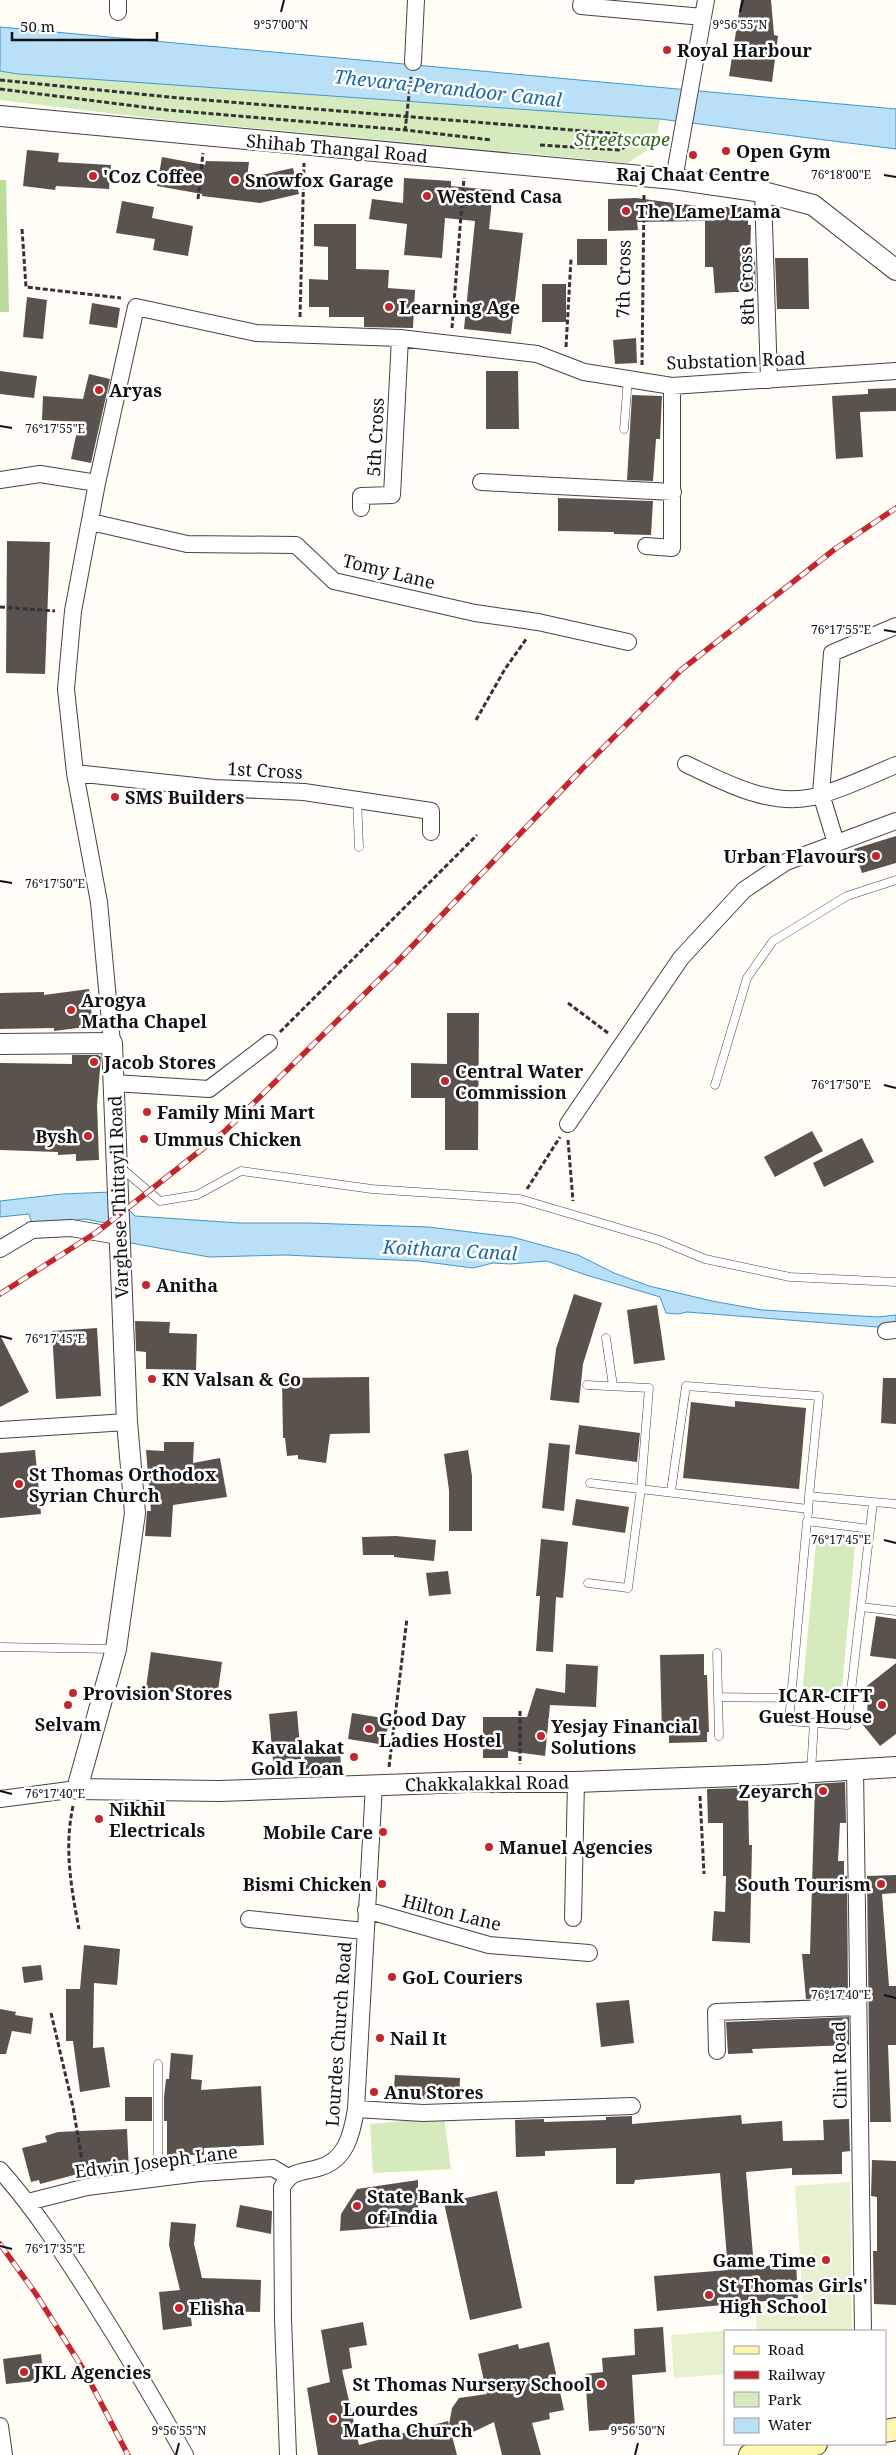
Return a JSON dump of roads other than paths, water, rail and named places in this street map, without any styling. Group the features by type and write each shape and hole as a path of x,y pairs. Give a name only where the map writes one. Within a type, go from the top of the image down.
{"main road":[{"path":"750,2455 810,2445"}],"street":[{"path":"413,62 416,0"},
{"path":"582,0 581,6 703,18"},
{"path":"674,180 706,0"},
{"name":"Shihab Thangal Road","path":"0,116 645,177 763,192 813,205 896,270"},
{"name":"8th Cross","path":"763,192 769,380"},
{"name":"Substation Road","path":"136,307 256,333 400,338 451,342 537,354 584,372 672,386 896,371"},
{"name":"Varghese Thittayil Road","path":"77,1789 116,1649 135,1513 127,1422 118,1236 112,1043 99,902 75,773 66,689 73,611 97,483 136,307"},
{"name":"5th Cross","path":"361,508 361,496 392,495 400,338"},
{"path":"646,546 672,548 672,386"},
{"path":"0,480 40,474 97,483"},
{"path":"481,482 673,492"},
{"name":"Tomy Lane","path":"91,522 187,544 296,545 334,581 475,613 538,622 628,642"},
{"path":"836,843 821,794 832,652 896,626"},
{"path":"686,764 739,790 786,799 821,794 896,765"},
{"name":"1st Cross","path":"75,773 214,788 304,792 431,811 431,832"},
{"path":"568,1124 681,958 744,890 786,862 896,821"},
{"path":"0,1044 112,1043"},
{"path":"114,1083 209,1090 269,1043"},
{"path":"0,1249 32,1230 71,1228 118,1236"},
{"path":"0,1430 127,1422"},
{"name":"Chakkalakkal Road","path":"77,1789 219,1791 380,1785 576,1782 699,1778 896,1767"},
{"name":"Clint Road","path":"855,1769 863,2330"},
{"path":"573,1918 576,1782"},
{"name":"Lourdes Church Road","path":"288,2177 297,2172 320,2168 343,2153 353,2134 356,2110 364,1931 380,1785"},
{"path":"0,1799 77,1789"},
{"name":"Hilton Lane","path":"366,1910 489,1944 589,1953"},
{"path":"249,1919 364,1931"},
{"path":"717,2051 716,2012 858,2008"},
{"path":"356,2110 423,2113 632,2106"},
{"name":"Edwin Joseph Lane","path":"28,2202 87,2187 158,2178 273,2168 288,2177"},
{"path":"0,2170 28,2202 141,2376 185,2455"},
{"path":"288,2177 282,2187 283,2319 288,2455"},
{"path":"0,2426 4,2455"}],"lane":[{"path":"624,429 635,379"},
{"path":"357,799 359,847"},
{"path":"715,1085 747,978 773,941 847,896 896,880"},
{"path":"116,1164 160,1200 197,1194 241,1171 372,1190 520,1199 659,1240 705,1260 790,1277 896,1282"},
{"path":"606,1338 613,1386"},
{"path":"587,1385 649,1388 641,1488 628,1588 588,1583"},
{"path":"671,1491 686,1386 819,1396 788,1721 847,1726 873,1502"},
{"path":"590,1483 671,1491 808,1509"},
{"path":"809,1496 896,1504"},
{"path":"807,1521 870,1529"},
{"path":"861,1607 896,1611"},
{"path":"0,1647 116,1649"},
{"path":"717,1653 719,1736"},
{"path":"718,1697 791,1698"},
{"path":"811,1771 814,1724"},
{"path":"158,2064 158,2178"}],"water":[{"name":"Thevara-Perandoor Canal","path":"0,27 896,109 896,149 660,119 18,74 0,71"},
{"name":"Koithara Canal","path":"111,1192 135,1216 239,1223 428,1227 512,1237 578,1255 614,1273 649,1286 712,1301 762,1310 878,1317 896,1315 896,1324 877,1327 687,1312 678,1314 666,1313 660,1297 547,1261 510,1264 493,1263 473,1268 419,1261 285,1255 209,1257 125,1242 124,1227 86,1219 32,1224 29,1214 0,1217 0,1201 62,1194"}],"railway":[{"path":"0,1294 97,1232 224,1132 396,963 581,770 681,670 835,549 896,508"},
{"path":"0,2244 36,2294 85,2372 128,2455"}],"place":[{"name":"Royal Harbour","path":"667,50"},
{"name":"Open Gym","path":"726,151"},
{"name":"Raj Chaat Centre","path":"693,155"},
{"name":"'Coz Coffee","path":"93,176"},
{"name":"Snowfox Garage","path":"235,180"},
{"name":"Westend Casa","path":"427,196"},
{"name":"The Lame Lama","path":"626,211"},
{"name":"Learning Age","path":"389,307"},
{"name":"Aryas","path":"99,390"},
{"name":"SMS Builders","path":"115,797"},
{"name":"Urban Flavours","path":"876,856"},
{"name":"Arogya Matha Chapel","path":"71,1010"},
{"name":"Jacob Stores","path":"94,1062"},
{"name":"Central Water Commission","path":"445,1081"},
{"name":"Family Mini Mart","path":"147,1112"},
{"name":"Bysh","path":"88,1136"},
{"name":"Ummus Chicken","path":"144,1139"},
{"name":"Anitha","path":"146,1285"},
{"name":"KN Valsan & Co","path":"152,1379"},
{"name":"St Thomas Orthodox Syrian Church","path":"19,1484"},
{"name":"Provision Stores","path":"73,1693"},
{"name":"Selvam","path":"68,1705"},
{"name":"ICAR-CIFT Guest House","path":"882,1705"},
{"name":"Good Day Ladies Hostel","path":"369,1729"},
{"name":"Yesjay Financial Solutions","path":"541,1736"},
{"name":"Kavalakat Gold Loan","path":"354,1757"},
{"name":"Zeyarch","path":"823,1791"},
{"name":"Nikhil Electricals","path":"99,1819"},
{"name":"Mobile Care","path":"383,1832"},
{"name":"Manuel Agencies","path":"489,1847"},
{"name":"Bismi Chicken","path":"382,1884"},
{"name":"South Tourism","path":"881,1884"},
{"name":"GoL Couriers","path":"392,1977"},
{"name":"Nail It","path":"380,2038"},
{"name":"Anu Stores","path":"374,2092"},
{"name":"State Bank of India","path":"357,2206"},
{"name":"Game Time","path":"826,2260"},
{"name":"St Thomas Girls' High School","path":"709,2295"},
{"name":"Elisha","path":"179,2308"},
{"name":"JKL Agencies","path":"24,2372"},
{"name":"St Thomas Nursery School","path":"601,2384"},
{"name":"Lourdes Matha Church","path":"333,2419"}],"park label":[{"name":"Streetscape","path":"622,139"}]}
